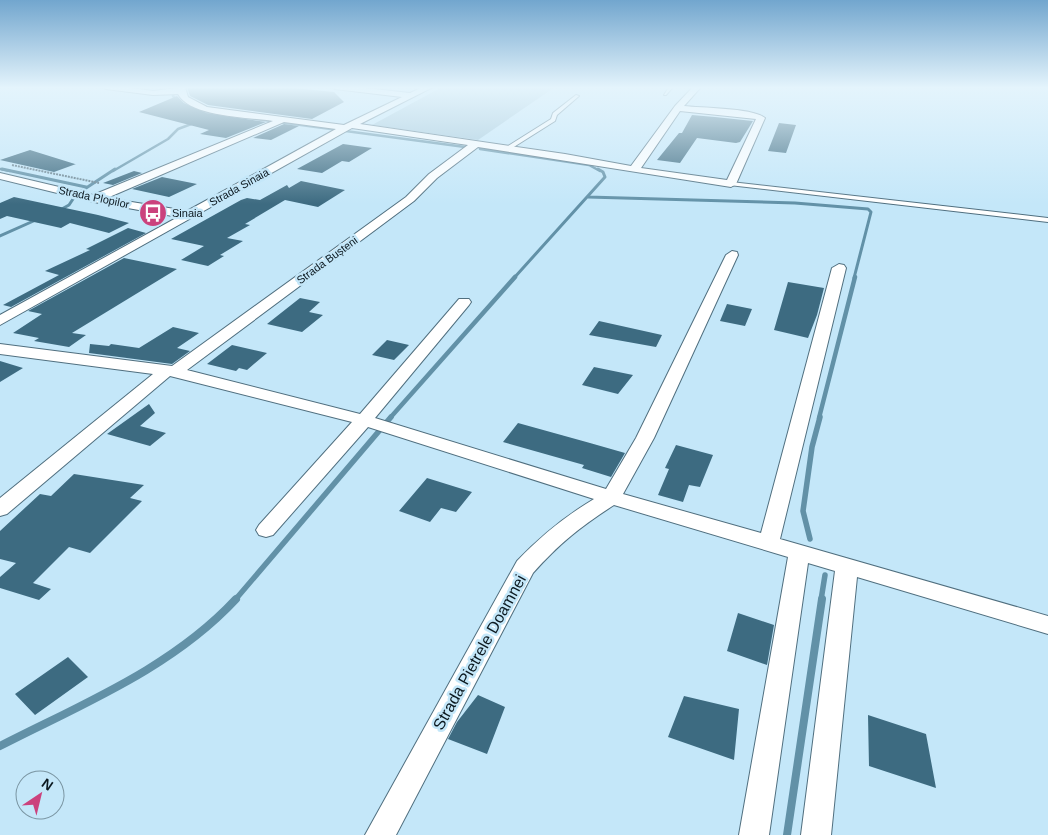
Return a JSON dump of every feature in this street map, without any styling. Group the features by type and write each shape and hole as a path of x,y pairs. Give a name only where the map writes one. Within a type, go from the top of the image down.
{"street":[{"path":"94,199 269,126"},
{"path":"315,126 476,144 732,184 757,126"},
{"name":"Strada Sinaia","path":"0,321 350,126"},
{"path":"634,170 665,126"},
{"name":"Strada Bușteni","path":"0,510 171,371 410,199 433,176 476,144"},
{"name":"Strada Plopilor","path":"0,176 94,199 188,215"},
{"path":"611,497 645,438 732,255"},
{"path":"769,542 839,268"},
{"path":"266,530 366,421 464,302"},
{"path":"0,349 171,371 366,421 611,497 1048,625"},
{"name":"Strada Pietrele Doamnei","path":"380,835 497,616 526,567 547,543 569,524 611,497"},
{"path":"754,835 799,552"},
{"path":"816,835 847,565"}],"lane":[{"path":"507,149 544,126"},
{"path":"732,184 1048,220"}],"path":[{"path":"9,165 100,183"}],"shaded area":[{"path":"379,126 498,126 478,140"}],"building":[{"path":"193,126 256,126 226,138 200,134 209,130"},
{"path":"280,126 299,126 271,140 253,138"},
{"path":"686,126 750,126 740,142 697,138 680,163 657,160 679,133 682,133"},
{"path":"778,126 796,126 786,153 768,151"},
{"path":"343,144 372,148 349,162 342,161 322,173 297,169"},
{"path":"30,150 76,164 54,172 0,160"},
{"path":"134,171 142,173 113,185 103,183"},
{"path":"162,177 197,184 169,197 132,189"},
{"path":"301,181 345,190 318,207 285,200 245,224 250,225 227,238 243,241 220,255 224,256 208,266 181,260 204,246 171,239 241,200 247,198 260,200 287,185 289,188"},
{"path":"14,197 129,223 109,233 70,223 61,228 7,216 0,219 0,203"},
{"path":"128,228 146,233 11,307 3,305 59,275 45,271 90,250 86,249"},
{"path":"124,258 177,269 72,333 86,335 69,347 34,341 39,338 13,333 42,314 28,311"},
{"path":"788,282 824,288 817,315 808,338 774,330"},
{"path":"300,298 320,302 309,312 323,315 302,332 267,324"},
{"path":"727,304 752,309 745,326 720,321"},
{"path":"599,321 662,335 656,347 589,335"},
{"path":"173,327 199,333 177,348 190,351 172,364 89,353 90,344 109,346 111,344 139,348"},
{"path":"387,340 409,345 394,360 372,355"},
{"path":"232,345 267,353 247,370 239,368 236,371 207,364"},
{"path":"0,361 23,368 0,382"},
{"path":"594,367 633,375 618,394 582,385"},
{"path":"149,404 155,413 140,426 166,433 150,446 107,434"},
{"path":"518,423 625,453 611,477 582,468 584,465 503,442"},
{"path":"676,445 713,455 700,487 689,485 683,502 658,495 669,469 665,468"},
{"path":"74,474 144,485 130,498 142,501 90,553 69,547 33,583 51,589 39,600 0,588 0,577 16,563 0,559 0,531 40,494 51,496"},
{"path":"427,478 472,492 456,512 441,508 430,522 399,511"},
{"path":"738,613 774,625 767,665 727,651"},
{"path":"68,657 88,677 35,715 15,694"},
{"path":"478,695 505,707 487,754 448,739 457,722"},
{"path":"684,696 739,709 734,760 668,737"},
{"path":"868,715 926,734 936,788 869,766"}],"waterway":[{"path":"113,171 168,139 178,129 186,126"},
{"path":"308,126 465,147"},
{"path":"480,149 589,165 600,171"},
{"path":"0,169 10,171"},
{"path":"2,169 86,187"},
{"path":"80,192 115,169"},
{"path":"514,278 605,177 603,172 598,169"},
{"path":"588,197 795,203 868,209 871,212 854,278"},
{"path":"60,210 69,205 73,199"},
{"path":"0,236 38,219"},
{"path":"390,418 515,277"},
{"path":"819,418 855,277"},
{"path":"235,600 391,417"},
{"path":"810,539 803,511 812,447 820,417"},
{"path":"821,600 825,575"},
{"path":"787,835 822,599"},
{"path":"0,746 125,683 155,665 184,645 235,600"}],"place":[{"name":"Sinaia","path":"153,213"}]}
